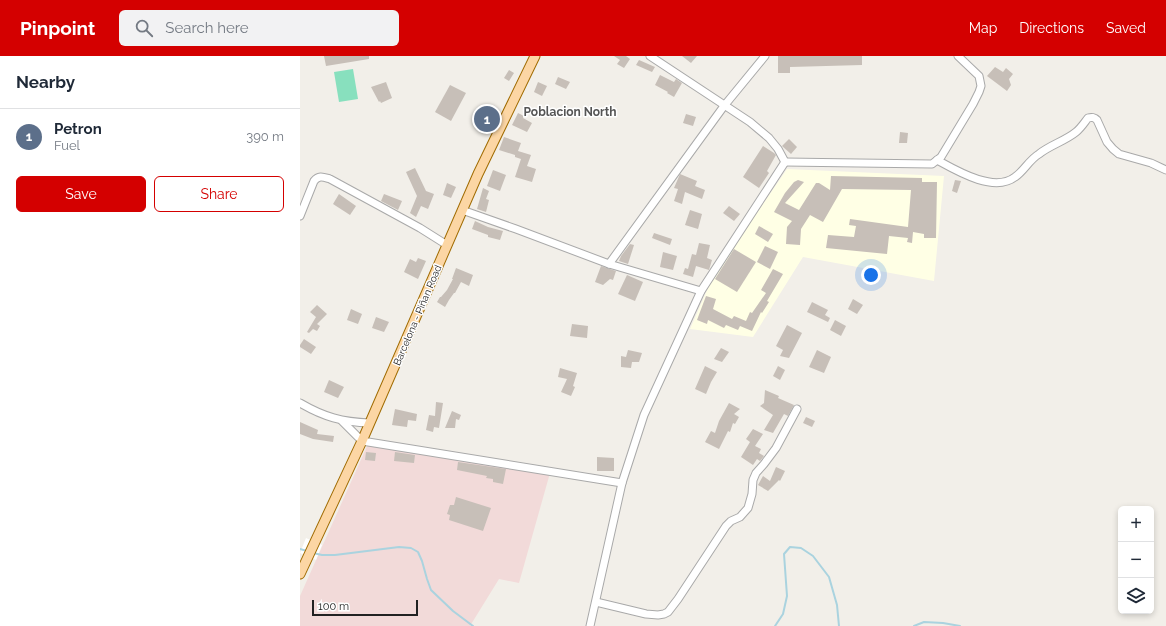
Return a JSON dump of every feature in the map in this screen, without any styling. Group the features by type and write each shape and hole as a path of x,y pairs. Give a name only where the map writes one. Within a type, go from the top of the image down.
{"main road":[{"name":"Barcelona - Piñan Road","path":"300,574 370,423 446,245 499,129 535,56"}],"street":[{"path":"650,56 750,122 769,138 778,149 785,162"},
{"path":"608,264 724,106 764,56"},
{"path":"785,162 932,164 942,157 973,104 981,86 979,76 958,56"},
{"path":"938,160 973,178 991,182 1005,182 1017,176 1039,153 1076,132 1088,118 1091,117 1097,120 1108,142 1119,154 1151,163 1166,170"},
{"path":"590,626 622,483 649,402 666,369 701,291 785,162"},
{"path":"300,216 314,181 322,176 420,228 446,245"},
{"path":"462,210 608,264 701,291"},
{"path":"300,403 309,409 342,421 370,423"},
{"path":"596,602 646,614 658,615 668,612 726,526 731,521 740,517 748,508 752,494 752,480 776,448 798,410"},
{"path":"342,421 362,441 622,483"}],"shaded area":[{"path":"787,169 944,176 934,281 803,257 753,337 690,329 713,277"},
{"path":"368,444 550,473 519,583 499,579 470,626 300,626 300,596"}],"green space":[{"path":"353,69 358,99 339,102 334,72"}],"pier":[{"path":"306,538 322,545 316,560 300,553"}],"building":[{"path":"324,56 369,56 369,59 326,66"},
{"path":"614,56 626,56 630,59 624,68 617,64 620,60"},
{"path":"682,56 697,56 691,63"},
{"path":"778,56 862,56 862,65 790,67 790,73 778,73"},
{"path":"639,60 655,67 652,72 636,65"},
{"path":"995,67 1003,72 1006,68 1013,74 1009,79 1011,85 1007,91 987,76"},
{"path":"509,70 514,73 509,81 504,78"},
{"path":"660,75 674,82 676,79 682,83 674,97 655,85"},
{"path":"558,77 570,82 566,89 555,84"},
{"path":"386,82 392,98 381,103 371,87"},
{"path":"538,82 547,86 542,96 534,92"},
{"path":"450,85 466,93 451,121 435,112"},
{"path":"485,113 492,118 488,125 481,121"},
{"path":"518,113 532,123 527,132 512,125"},
{"path":"686,114 696,117 693,126 683,123"},
{"path":"900,132 908,133 907,143 899,143"},
{"path":"504,137 521,143 518,151 531,155 527,166 536,169 532,182 515,177 521,159 515,157 515,155 499,150"},
{"path":"789,139 797,147 791,154 782,146"},
{"path":"763,146 776,155 767,171 769,173 759,188 743,177"},
{"path":"415,168 426,191 434,194 428,209 421,206 416,217 410,213 417,196 406,172"},
{"path":"493,170 506,175 500,191 487,186"},
{"path":"680,174 697,181 695,186 705,190 702,199 685,192 682,204 674,201 678,189 674,188"},
{"path":"831,176 922,178 922,182 937,182 936,238 924,238 924,234 913,232 912,243 907,242 908,238 889,236 887,254 826,248 828,235 854,237 856,226 849,225 850,219 908,227 911,190 842,189 823,222 810,215 801,229 800,245 786,244 787,227 792,221 774,212 785,193 794,182 798,180 804,182 785,203 799,210 816,183 819,183 830,190"},
{"path":"955,180 961,181 957,193 952,191"},
{"path":"447,183 456,187 451,198 443,195"},
{"path":"483,188 489,191 486,199 489,200 486,212 477,209"},
{"path":"339,194 356,206 350,215 333,204"},
{"path":"384,194 402,201 398,210 381,201"},
{"path":"729,206 740,214 734,221 723,213"},
{"path":"690,210 702,214 698,229 685,225"},
{"path":"475,221 488,227 503,231 500,240 488,237 488,235 472,229"},
{"path":"759,226 773,234 768,242 755,234"},
{"path":"654,233 672,239 670,245 652,238"},
{"path":"699,243 710,245 707,258 712,260 709,270 696,266 693,277 683,274 685,268 688,269 692,254 696,255"},
{"path":"630,244 634,245 628,264 619,261 621,256"},
{"path":"765,246 778,252 770,269 757,262"},
{"path":"734,249 756,262 737,292 715,279"},
{"path":"663,252 677,256 673,270 660,267"},
{"path":"418,258 426,261 418,279 404,272 410,259 416,262"},
{"path":"601,266 616,271 613,280 610,279 603,285 595,282"},
{"path":"456,268 473,275 469,286 461,282 445,307 437,302 447,290 453,279"},
{"path":"773,269 783,274 752,331 740,326 738,330 726,325 724,328 708,320 707,324 697,320 706,296 716,299 713,309 732,319 734,316 746,321 750,312 752,313 766,293 761,290"},
{"path":"627,275 643,282 635,301 618,294"},
{"path":"853,299 863,305 857,314 848,309"},
{"path":"812,302 828,310 825,315 830,318 828,322 807,312"},
{"path":"317,305 327,314 317,324 320,326 317,331 313,329 309,333 307,332 316,317 310,312"},
{"path":"351,309 362,314 358,324 347,320"},
{"path":"376,317 389,322 384,332 372,328"},
{"path":"835,320 846,326 841,336 830,330"},
{"path":"572,324 588,326 587,338 570,336"},
{"path":"787,325 802,333 789,358 780,356 783,350 776,346"},
{"path":"304,339 316,347 311,354 300,347"},
{"path":"721,348 729,352 722,362 714,359"},
{"path":"628,350 642,353 639,362 632,362 631,368 621,367 621,356 626,357"},
{"path":"817,350 831,357 824,373 809,367"},
{"path":"705,366 717,372 706,394 695,389"},
{"path":"778,366 785,370 780,380 773,376"},
{"path":"560,368 577,373 573,386 575,387 571,396 561,392 567,379 558,377"},
{"path":"329,380 344,387 338,398 324,392"},
{"path":"765,390 794,405 788,416 784,414 773,433 764,430 773,415 760,406 764,403"},
{"path":"436,402 443,403 439,428 434,427 433,432 426,430 429,415 435,416"},
{"path":"729,403 740,409 734,414 739,417 735,424 733,423 730,432 728,431 719,449 705,442 711,431 715,433 719,421"},
{"path":"395,409 417,414 416,421 408,420 407,427 392,425"},
{"path":"452,411 461,415 459,420 456,419 455,428 445,428"},
{"path":"806,417 815,421 812,427 803,423"},
{"path":"300,422 318,430 317,434 334,436 333,442 313,439 300,434"},
{"path":"753,429 763,434 755,446 761,449 759,453 764,456 760,461 757,459 753,465 741,457 750,442 746,439"},
{"path":"366,452 376,453 375,461 365,460"},
{"path":"395,452 415,455 414,463 394,461"},
{"path":"597,457 614,458 614,471 597,471"},
{"path":"458,462 506,469 503,484 493,482 493,479 486,478 487,476 457,470"},
{"path":"776,467 785,471 780,481 779,480 768,491 758,485 763,476 770,481"},
{"path":"456,497 491,508 483,531 449,520 450,515 447,514 450,505 454,505"}],"waterway":[{"path":"313,553 335,555 399,547 411,548 418,552 431,590 453,611 473,626"},
{"path":"775,626 783,614 787,596 784,554 790,547 801,548 813,556 829,577 837,605 839,626"},
{"path":"300,549 307,551"},
{"path":"914,626 924,622 960,626"}],"place":[{"name":"Petron","path":"487,119"}],"district":[{"name":"Poblacion North","path":"570,112"}]}
